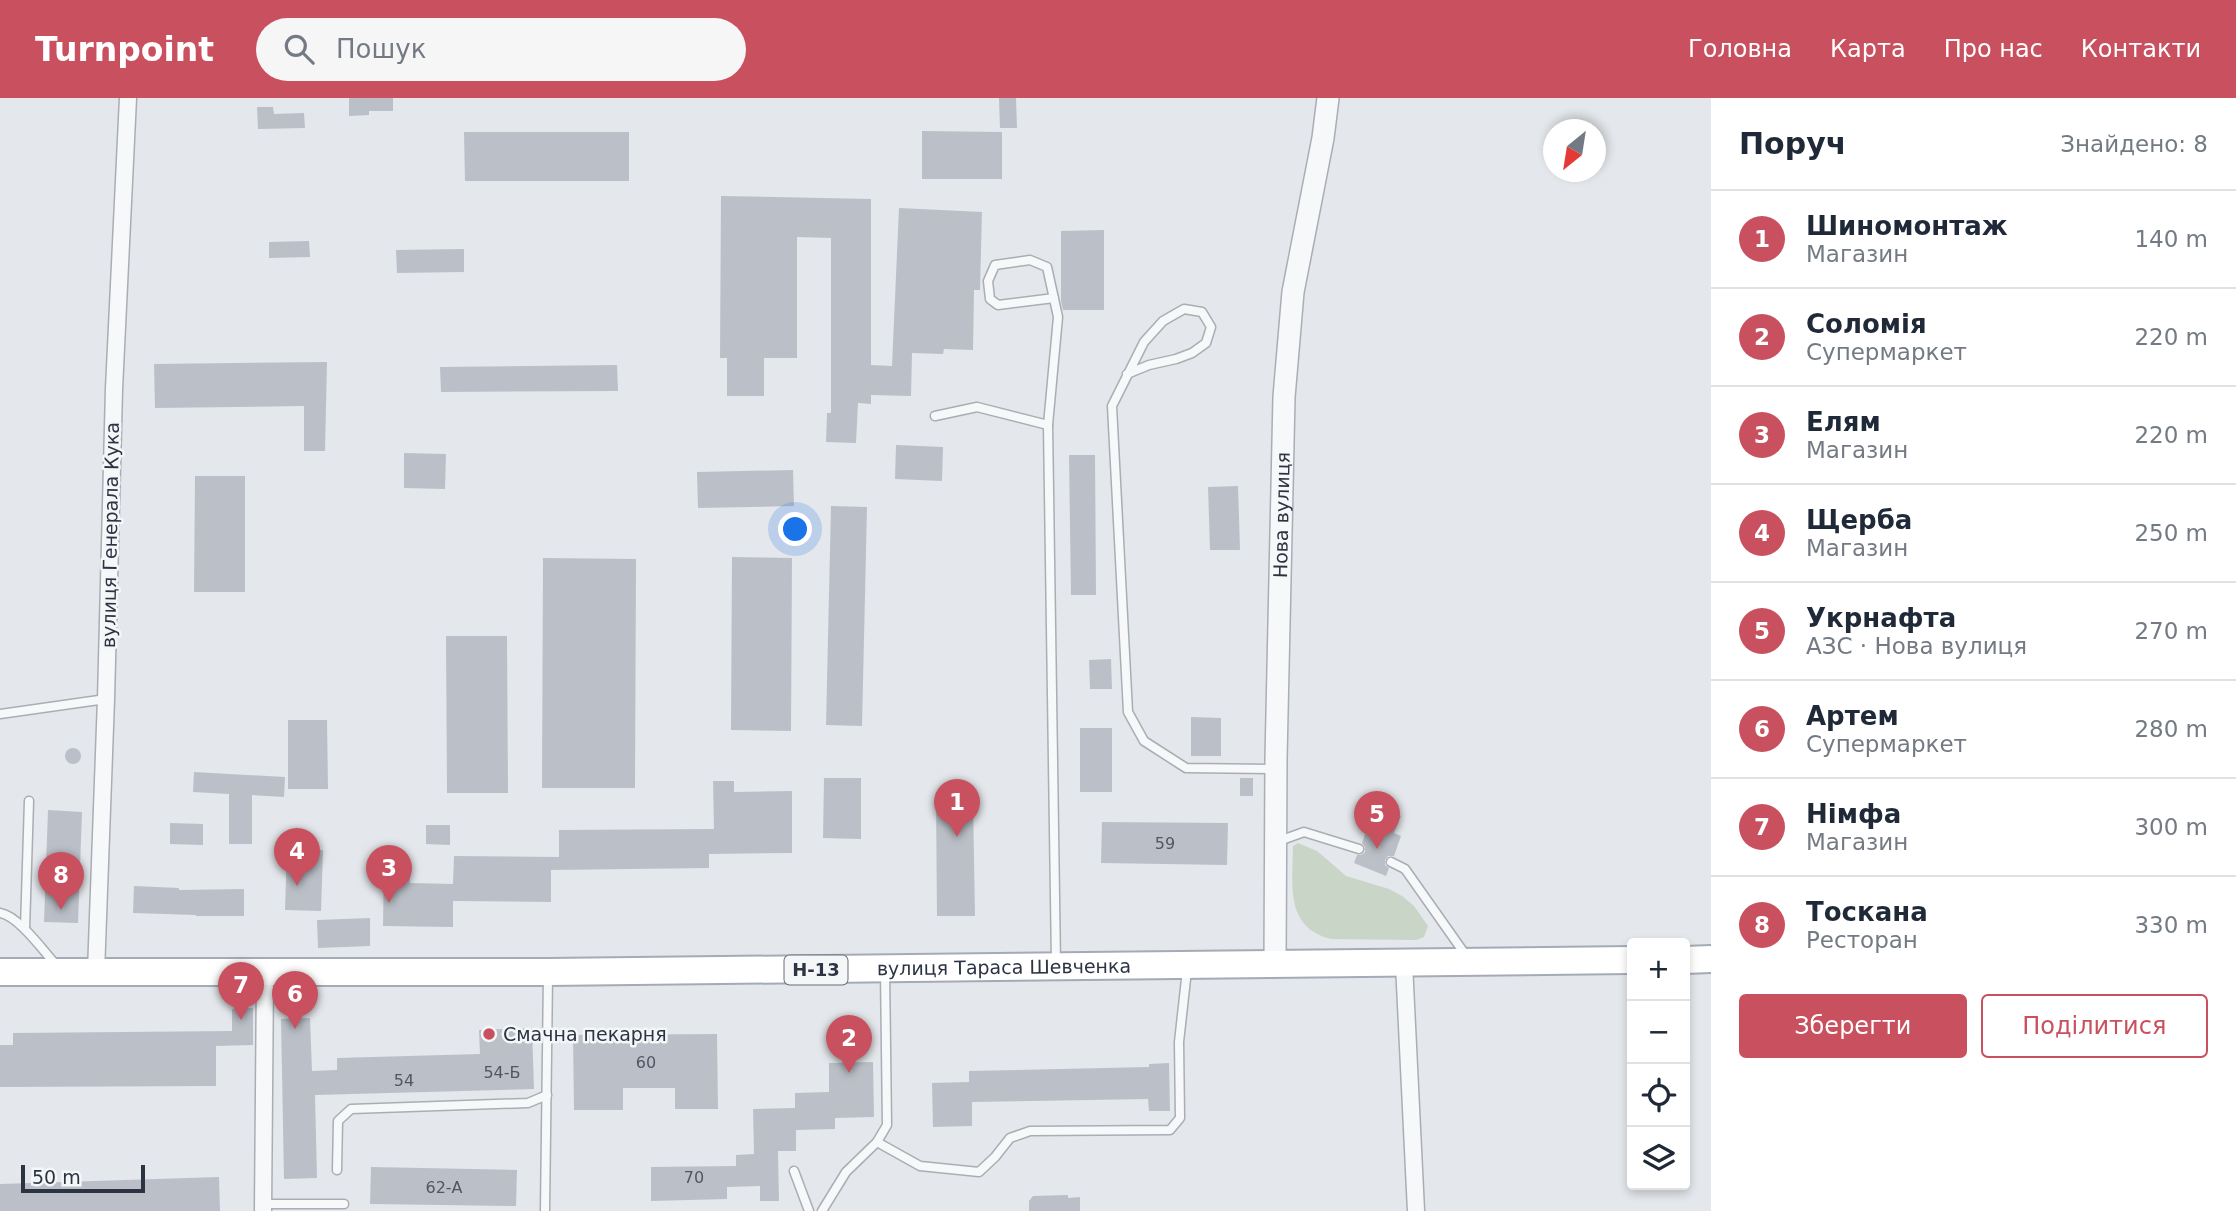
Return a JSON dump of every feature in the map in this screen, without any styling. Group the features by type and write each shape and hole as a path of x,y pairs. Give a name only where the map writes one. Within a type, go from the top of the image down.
{"main road":[{"path":"1690,960 1711,959"},
{"name":"вулиця Тараса Шевченка","path":"0,972 548,972 1627,960"}],"street":[{"name":"вулиця Генерала Кука","path":"96,972 114,389 128,98"},
{"name":"Нова вулиця","path":"1275,965 1276,769 1284,397 1293,292 1323,138 1328,98"},
{"path":"1404,964 1416,1211"},
{"path":"263,1208 265,974"}],"lane":[{"path":"1054,298 998,304 990,299 988,281 995,265 1030,260 1047,267 1054,298 1058,317 1048,425 1056,967"},
{"path":"1127,374 1192,353 1206,343 1211,327 1202,312 1184,309 1163,321 1144,342 1127,374 1112,406 1128,712 1144,741 1186,768 1276,769"},
{"path":"935,415 977,407 1048,425"},
{"path":"0,714 106,699"},
{"path":"25,929 29,801"},
{"path":"1276,842 1304,832 1359,849"},
{"path":"1391,862 1405,869 1471,963"},
{"path":"0,913 5,913 25,929 61,971"},
{"path":"877,1142 920,1166 979,1172 1010,1139 1030,1131 1170,1130 1180,1118 1179,1042 1188,965"},
{"path":"822,1211 846,1172 877,1142 887,1125 885,968"},
{"path":"545,1211 548,972"},
{"path":"337,1170 338,1121 351,1109 528,1103 547,1095"},
{"path":"794,1171 809,1211"},
{"path":"263,1208 344,1204"}],"green space":[{"path":"1298,843 1317,851 1346,876 1389,889 1402,896 1414,906 1428,926 1424,937 1416,940 1331,939 1305,925 1294,902 1293,846"}],"building":[{"path":"349,98 393,98 393,111 369,111 369,115 349,116"},
{"path":"999,98 1016,98 1017,128 1000,128"},
{"path":"257,107 273,107 274,114 304,113 305,128 258,129"},
{"path":"922,131 1002,132 1002,179 922,179"},
{"path":"464,132 629,132 629,181 465,181"},
{"path":"721,196 871,199 871,365 892,366 899,208 982,212 980,290 974,290 973,350 944,349 943,354 912,353 911,396 871,395 871,404 858,403 856,443 826,442 827,413 831,413 831,238 797,237 797,358 764,358 764,396 727,396 727,358 720,358"},
{"path":"1104,230 1104,310 1063,310 1061,231"},
{"path":"309,241 310,257 269,258 269,242"},
{"path":"464,249 464,272 397,273 396,250"},
{"path":"327,362 325,451 304,451 304,406 155,408 154,364"},
{"path":"617,365 618,391 441,392 440,367"},
{"path":"896,445 943,447 942,481 895,479"},
{"path":"404,453 446,454 445,489 404,488"},
{"path":"1069,455 1095,455 1096,595 1071,595"},
{"path":"793,470 794,506 698,508 697,472"},
{"path":"195,476 245,476 245,592 194,592"},
{"path":"1238,486 1240,550 1210,550 1208,487"},
{"path":"831,506 867,507 862,726 826,725"},
{"path":"732,557 792,558 791,731 731,730"},
{"path":"543,558 636,559 635,788 542,788"},
{"path":"446,636 507,636 508,793 447,793"},
{"path":"1111,659 1112,689 1090,689 1089,660"},
{"path":"1191,717 1221,718 1221,756 1191,756"},
{"path":"288,720 327,720 328,789 288,789"},
{"path":"1080,728 1112,728 1112,792 1080,792"},
{"path":"70,748 76,748 81,756 79,762 70,764 65,759 65,753"},
{"path":"194,772 285,777 284,797 252,795 252,844 229,844 229,794 193,792"},
{"path":"824,778 861,778 861,839 823,838"},
{"path":"1240,778 1253,778 1253,796 1240,796"},
{"path":"713,781 734,781 734,792 792,791 792,853 709,854 709,868 551,870 551,902 453,901 453,927 383,926 384,864 410,864 410,883 453,884 454,856 559,857 559,830 714,829"},
{"path":"936,801 973,801 975,916 937,916"},
{"path":"1382,809 1401,816 1394,833 1401,836 1394,856 1388,856 1385,860 1385,865 1389,868 1386,876 1354,863 1357,855 1365,852 1362,843 1369,823 1376,826"},
{"path":"48,810 82,812 78,923 44,922"},
{"path":"1102,822 1228,823 1227,865 1101,863"},
{"path":"170,823 203,824 203,845 170,844"},
{"path":"426,825 450,825 450,845 426,844"},
{"path":"287,849 323,850 321,911 285,910"},
{"path":"134,886 179,890 244,889 244,916 133,913"},
{"path":"370,918 370,946 318,948 317,920"},
{"path":"253,1008 253,1045 216,1046 216,1086 0,1087 0,1045 13,1045 13,1033 232,1031 232,1009"},
{"path":"310,1018 312,1071 337,1070 337,1058 480,1054 479,1030 532,1028 534,1089 315,1095 317,1178 284,1179 281,1019"},
{"path":"717,1034 718,1109 675,1109 675,1088 623,1088 623,1110 574,1110 573,1035"},
{"path":"873,1062 874,1117 835,1118 835,1129 796,1130 796,1151 778,1151 779,1201 760,1201 760,1186 727,1187 727,1199 651,1201 651,1167 736,1166 736,1155 754,1154 753,1109 795,1108 795,1093 829,1092 829,1063"},
{"path":"1169,1063 1170,1111 1149,1111 1148,1099 972,1102 972,1126 933,1127 932,1083 969,1082 969,1071 1149,1067 1149,1064"},
{"path":"371,1167 517,1170 516,1206 370,1204"},
{"path":"219,1177 220,1211 0,1211 0,1184"},
{"path":"1068,1195 1068,1198 1080,1197 1080,1211 1029,1211 1029,1201 1033,1196"}],"place":[{"name":"Шиномонтаж","path":"957,837"},
{"name":"Укрнафта","path":"1377,849"},
{"name":"Щерба","path":"297,886"},
{"name":"Елям","path":"389,903"},
{"name":"Тоскана","path":"61,910"},
{"name":"Німфа","path":"241,1020"},
{"name":"Артем","path":"295,1029"},
{"name":"Смачна пекарня","path":"489,1034"},
{"name":"Соломiя","path":"849,1073"}]}
